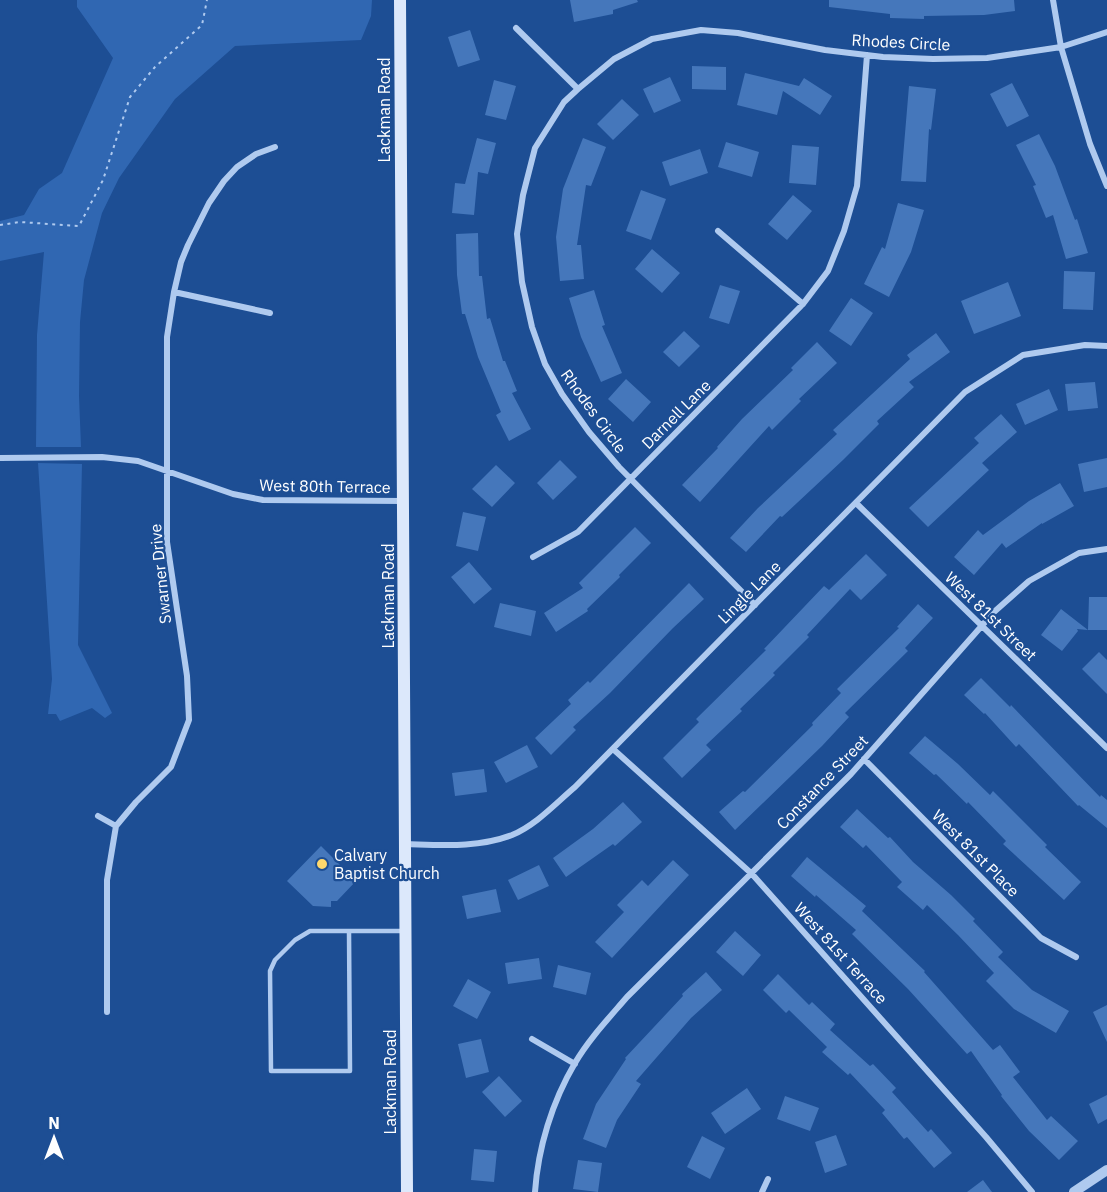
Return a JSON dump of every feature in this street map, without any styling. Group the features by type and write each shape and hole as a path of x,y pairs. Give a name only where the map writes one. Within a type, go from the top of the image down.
{"main road":[{"name":"Lackman Road","path":"400,0 407,1192"}],"street":[{"path":"1053,0 1061,47 1090,144 1107,186"},
{"path":"516,28 578,89"},
{"name":"Rhodes Circle","path":"755,605 630,479 589,432 562,394 545,364 532,327 522,282 517,234 523,195 535,148 564,102 614,59 652,39 701,30 738,33 825,50 933,59 987,58 1061,47 1107,32"},
{"name":"Darnell Lane","path":"533,556 578,532 803,304 828,271 844,231 857,186 867,55"},
{"name":"Swarner Drive","path":"116,826 171,767 189,720 187,676 167,542 167,337 181,262 209,203 224,181 237,167 255,154 275,147"},
{"path":"718,231 803,304"},
{"path":"174,292 270,313"},
{"name":"Lingle Lane","path":"406,844 476,845 513,835 540,818 613,748 965,392 1023,356 1085,345 1107,346"},
{"name":"West 80th Terrace","path":"0,458 124,458 167,470 233,494 263,500 403,501"},
{"name":"West 81st Street","path":"856,503 1107,748"},
{"name":"Constance Street","path":"535,1192 537,1164 552,1112 575,1064 599,1030 627,998 864,759 994,612 1029,581 1079,554 1107,549"},
{"name":"West 81st Terrace","path":"613,748 752,874 986,1137 1032,1192"},
{"name":"West 81st Place","path":"864,759 1041,938 1076,957"},
{"path":"98,816 116,826 107,880 106,1012"},
{"path":"532,1040 575,1064"},
{"path":"1074,1192 1107,1170"},
{"path":"762,1192 768,1179"}],"lane":[{"path":"349,931 350,1071 270,1071 270,971 275,960 295,940 310,931 349,931 406,931"}],"path":[{"path":"0,225 20,222 79,226 103,180 130,97 155,67 202,25 207,0"}],"shaded area":[{"path":"77,0 372,0 371,16 361,40 235,46 175,99 119,178 102,213 84,280 80,322 81,447 36,447 37,335 44,252 0,261 0,221 24,215 39,189 62,173 113,58 77,7"},
{"path":"38,463 82,464 78,645 112,713 105,718 92,708 60,721 56,714 48,714 52,679"}],"building":[{"path":"570,0 637,0 638,2 613,10 613,14 574,22"},
{"path":"829,0 1014,0 1015,11 984,15 924,16 924,19 890,18 890,14 829,7"},
{"path":"470,30 480,60 458,67 448,37"},
{"path":"692,66 726,67 726,90 692,89"},
{"path":"745,73 799,86 804,78 832,96 820,115 783,91 777,115 737,105"},
{"path":"670,77 681,101 654,113 643,89"},
{"path":"494,80 516,86 506,120 485,115"},
{"path":"1012,83 1029,116 1007,127 990,94"},
{"path":"909,86 936,89 931,130 929,129 926,182 901,181"},
{"path":"622,99 639,115 613,140 597,124"},
{"path":"1039,134 1055,166 1075,220 1077,219 1088,253 1066,259 1053,215 1046,218 1033,186 1036,185 1016,145"},
{"path":"477,138 496,143 488,174 478,172 474,215 452,213 455,183 465,184"},
{"path":"583,138 606,147 591,186 586,185 577,245 581,245 584,279 560,281 556,237 563,189"},
{"path":"726,142 759,152 752,177 718,167"},
{"path":"792,145 819,147 816,185 789,183"},
{"path":"700,149 708,173 670,186 662,162"},
{"path":"641,190 666,199 651,240 626,231"},
{"path":"793,195 812,211 787,240 768,224"},
{"path":"898,203 924,210 911,252 889,297 864,284 882,247 885,249"},
{"path":"478,233 479,276 482,276 487,319 490,318 503,361 505,361 517,391 512,393 531,429 509,441 496,415 501,412 478,357 465,314 462,314 457,275 456,234"},
{"path":"652,249 680,273 662,293 635,269"},
{"path":"1064,271 1095,272 1093,310 1063,309"},
{"path":"1008,282 1021,316 974,334 961,301"},
{"path":"720,285 740,291 729,324 709,318"},
{"path":"594,290 605,325 602,326 622,373 601,382 581,337 569,298"},
{"path":"851,298 873,313 851,346 829,331"},
{"path":"684,331 700,346 679,367 663,352"},
{"path":"936,333 950,352 909,382 914,387 877,421 879,424 843,460 782,517 780,516 746,552 730,538 758,508 837,434 833,430 910,359 907,355"},
{"path":"817,342 837,363 799,399 801,401 772,430 769,426 700,502 682,485"},
{"path":"626,379 651,402 633,422 608,399"},
{"path":"1095,382 1098,408 1068,411 1065,384"},
{"path":"1049,389 1058,410 1025,425 1016,404"},
{"path":"1001,414 1017,432 982,463 989,470 928,527 909,508 979,443 974,438"},
{"path":"1107,458 1107,487 1084,492 1078,464"},
{"path":"560,460 577,477 553,500 537,483"},
{"path":"496,465 515,483 492,507 472,489"},
{"path":"1060,483 1074,506 1042,523 1006,548 1002,543 974,575 954,557 978,530 983,535 1029,501"},
{"path":"463,512 486,517 478,551 456,546"},
{"path":"635,527 651,543 587,609 588,611 556,632 544,613 583,588 579,583"},
{"path":"866,554 887,575 861,600 850,589 807,635 809,637 773,673 775,675 740,709 742,711 706,745 711,750 682,778 663,758 699,722 696,719 766,650 764,649 824,586 829,590"},
{"path":"469,562 492,589 474,604 451,577"},
{"path":"689,583 704,599 573,727 576,730 551,755 535,738 571,704 568,700 588,681 590,683"},
{"path":"1089,597 1107,597 1107,630 1088,630"},
{"path":"500,603 536,611 531,636 494,627"},
{"path":"918,604 933,618 905,648 908,651 845,713 849,717 822,746 735,830 719,812 743,791 745,792 813,725 812,723 841,693 837,689 899,628 897,627"},
{"path":"1061,609 1088,630 1077,629 1078,631 1062,651 1041,635"},
{"path":"1099,652 1107,660 1107,694 1082,669"},
{"path":"981,678 1010,707 1011,705 1100,797 1101,795 1107,800 1107,828 1078,806 1019,744 1016,747 985,713 964,695"},
{"path":"925,736 990,795 993,791 1081,882 1064,900 1003,844 1006,841 968,802 967,804 936,774 934,775 909,753"},
{"path":"527,745 538,767 506,783 494,762"},
{"path":"484,769 487,792 455,796 452,773"},
{"path":"623,802 642,822 615,846 613,844 566,877 553,858 593,829"},
{"path":"857,809 888,838 890,837 913,862 975,919 973,921 1003,952 998,957 1032,990 1069,1011 1056,1033 1014,1009 986,981 994,973 958,935 927,905 923,910 897,887 902,882 866,845 863,848 840,827"},
{"name":"Calvary Baptist Church","path":"321,846 356,881 337,901 331,901 331,907 313,906 287,881"},
{"path":"807,857 866,906 862,911 925,971 993,1050 1000,1045 1020,1072 1013,1077 1047,1120 1051,1116 1078,1141 1059,1160 1029,1131 1001,1096 971,1051 967,1054 908,989 852,934 856,930 791,876"},
{"path":"673,860 689,875 612,958 595,942 624,912 617,905 642,880 648,886"},
{"path":"539,865 549,886 518,900 508,880"},
{"path":"496,889 501,912 467,919 462,896"},
{"path":"735,931 761,955 743,976 716,952"},
{"path":"539,958 542,979 508,984 505,963"},
{"path":"558,965 591,973 586,995 553,987"},
{"path":"706,972 722,990 691,1018 636,1081 641,1084 617,1120 606,1148 583,1139 596,1104 625,1058 683,996 682,994"},
{"path":"778,974 809,1005 812,1002 835,1024 830,1030 870,1066 873,1064 896,1088 892,1092 928,1132 931,1129 952,1153 934,1168 907,1137 904,1139 882,1113 885,1110 850,1073 848,1075 822,1052 827,1047 789,1010 786,1013 763,990"},
{"path":"468,979 491,992 477,1019 453,1006"},
{"path":"1107,1005 1107,1042 1093,1012"},
{"path":"481,1039 489,1072 466,1078 458,1044"},
{"path":"499,1076 522,1101 505,1117 482,1092"},
{"path":"747,1088 761,1109 725,1134 711,1113"},
{"path":"1107,1095 1107,1119 1098,1124 1089,1104"},
{"path":"785,1096 819,1108 810,1131 777,1119"},
{"path":"836,1135 847,1165 825,1173 815,1142"},
{"path":"702,1136 725,1148 710,1179 687,1167"},
{"path":"474,1149 497,1151 494,1182 471,1180"},
{"path":"578,1160 602,1163 598,1192 573,1189"},
{"path":"983,1180 992,1192 967,1192"}],"place":[{"name":"Calvary Baptist Church","path":"322,864"}]}
